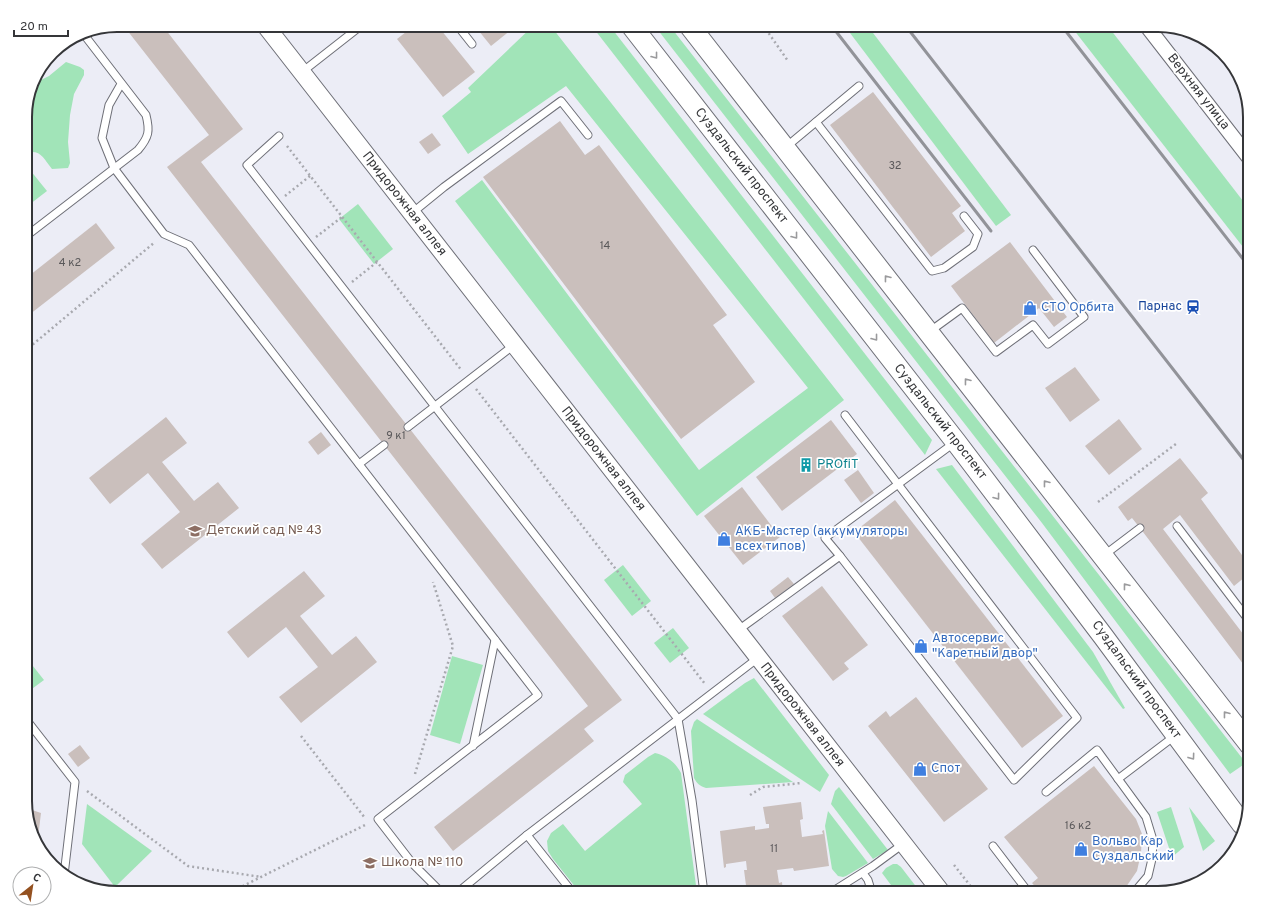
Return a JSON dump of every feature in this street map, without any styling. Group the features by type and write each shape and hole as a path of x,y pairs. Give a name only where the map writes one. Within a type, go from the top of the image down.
{"main road":[{"name":"Суздальский проспект","path":"637,32 956,442 1103,636 1240,821"},
{"path":"694,32 1243,736"}],"street":[{"name":"Придорожная аллея","path":"271,32 936,886"},
{"name":"Верхняя улица","path":"1151,32 1243,150"}],"lane":[{"path":"302,72 353,32"},
{"path":"463,32 472,44"},
{"path":"32,232 138,150 146,140 149,128 146,115 87,38"},
{"path":"121,84 109,105 102,138 114,168 164,234 189,246 538,695 378,819 412,863 435,886"},
{"path":"785,148 859,86"},
{"path":"412,213 444,187 561,101 588,135"},
{"path":"816,122 932,271 944,268 973,247 978,234 964,216"},
{"path":"279,136 247,165 678,719 692,800 703,886"},
{"path":"929,332 962,308 996,352 1033,325 1048,344 1084,317 1033,250"},
{"path":"408,426 514,345"},
{"path":"845,415 898,484 1076,718 1014,780 825,538 898,484 956,442"},
{"path":"359,464 384,445"},
{"path":"1177,526 1243,613"},
{"path":"1103,556 1140,528"},
{"path":"737,631 840,556"},
{"path":"473,746 495,640"},
{"path":"465,886 527,835 758,658"},
{"path":"32,727 75,782 65,868"},
{"path":"1118,779 1176,735"},
{"path":"1046,792 1097,750 1146,817 1153,840 1152,859 1148,876 1140,886"},
{"path":"527,835 567,886"},
{"path":"842,886 863,873 903,844"},
{"path":"993,846 1024,886"},
{"path":"863,873 870,886"}],"path":[{"path":"767,32 788,61"},
{"path":"279,136 712,693"},
{"path":"277,202 310,176"},
{"path":"308,243 342,217"},
{"path":"32,346 164,234"},
{"path":"344,289 377,262"},
{"path":"1098,502 1176,444"},
{"path":"408,796 453,646 433,581"},
{"path":"243,886 370,823 301,736"},
{"path":"75,782 188,866 261,877"},
{"path":"750,795 763,787 801,783"},
{"path":"954,865 970,886"}],"green space":[{"path":"527,32 555,32 844,400 697,516 455,201 482,180 699,470 808,388 566,86 468,154 442,116 471,92 468,88"},
{"path":"596,32 614,32 932,440 925,455"},
{"path":"659,32 674,32 1243,759 1243,765 1230,774 1042,523"},
{"path":"849,32 872,32 1011,215 996,226"},
{"path":"1075,32 1112,32 1243,201 1243,247"},
{"path":"66,62 84,70 84,75 74,94 70,115 68,142 70,163 68,168 52,169 41,155 32,152 32,112 35,95 41,80 49,76"},
{"path":"32,172 47,191 32,203"},
{"path":"358,204 393,249 374,264 339,219"},
{"path":"952,465 1093,652 1125,708 1123,709 936,469"},
{"path":"623,565 651,601 632,616 604,580"},
{"path":"673,628 689,648 670,663 654,643"},
{"path":"452,656 483,665 460,744 430,735"},
{"path":"32,665 44,680 32,689"},
{"path":"754,678 829,775 820,792 703,714"},
{"path":"697,719 793,782 706,788 700,786 694,778 691,731 694,722"},
{"path":"655,753 663,756 670,760 681,773 696,886 574,886 548,851 547,841 551,833 563,824 585,851 642,804 623,782 625,775"},
{"path":"839,787 888,850 873,859 831,804 835,791"},
{"path":"87,804 152,851 116,886 114,886 82,844"},
{"path":"1171,807 1184,847 1172,857 1157,812"},
{"path":"1189,807 1215,841 1203,851"},
{"path":"828,811 868,863 843,877 838,876 832,869 825,826"},
{"path":"893,864 897,864 916,886 892,886 882,873 886,868"}],"building":[{"path":"128,32 167,32 243,129 201,162 622,700 584,729 594,741 453,851 434,827 588,706 167,167 209,135"},
{"path":"406,32 443,32 475,72 443,97 397,39"},
{"path":"480,32 508,32 491,46"},
{"path":"873,92 961,206 952,213 965,231 931,257 830,125"},
{"path":"560,121 585,155 599,145 727,315 713,325 755,382 681,439 483,177"},
{"path":"432,133 441,145 428,154 419,142"},
{"path":"96,223 115,248 32,313 32,273"},
{"path":"1010,242 1067,317 1054,327 1039,308 994,343 951,286"},
{"path":"1075,367 1100,400 1070,422 1045,388"},
{"path":"166,417 187,443 162,462 194,501 218,482 239,508 162,569 141,544 180,512 148,473 110,504 89,478"},
{"path":"1119,419 1142,449 1109,475 1085,446"},
{"name":"PROfiT","path":"831,420 857,454 782,511 756,477"},
{"path":"321,432 331,445 318,455 308,442"},
{"path":"1180,458 1208,493 1201,499 1243,556 1243,579 1234,586 1180,515 1163,529 1243,634 1243,664 1140,528 1132,518 1128,521 1118,507"},
{"path":"858,470 874,493 861,503 844,480"},
{"path":"742,487 780,537 743,565 704,516"},
{"path":"895,500 1063,716 1022,748 854,532"},
{"path":"304,571 325,596 300,616 332,655 356,636 377,662 301,723 279,697 318,667 286,627 248,658 227,632"},
{"path":"788,577 794,584 775,598 770,591"},
{"path":"822,586 868,645 844,663 849,669 833,681 782,616"},
{"path":"916,697 988,789 944,822 868,726 886,711 890,717"},
{"path":"80,745 90,758 78,767 68,754"},
{"path":"1094,766 1136,819 1142,834 1141,853 1137,871 1127,886 1035,886 1032,883 1038,878 1004,837"},
{"path":"801,802 803,819 800,820 802,837 823,834 822,831 824,830 829,866 794,871 793,868 777,870 779,883 782,882 782,886 746,886 744,870 747,870 746,861 726,864 726,867 724,868 720,831 755,826 755,830 769,828 769,824 766,824 763,807"},
{"path":"33,810 41,813 39,832"}],"railway":[{"path":"836,32 991,231"},
{"path":"910,32 1243,459"},
{"path":"1066,32 1243,259"}],"place":[{"name":"Парнас","path":"1193,307"},
{"name":"СТО Орбита","path":"1030,308"},
{"name":"PROfiT","path":"806,465"},
{"name":"Детский сад № 43","path":"195,531"},
{"name":"АКБ-Мастер (аккумуляторы всех типов)","path":"724,539"},
{"name":"Автосервис \"Каретный двор\"","path":"921,646"},
{"name":"Спот","path":"920,769"},
{"name":"Вольво Кар Суздальский","path":"1081,849"},
{"name":"Школа № 110","path":"370,863"}]}
